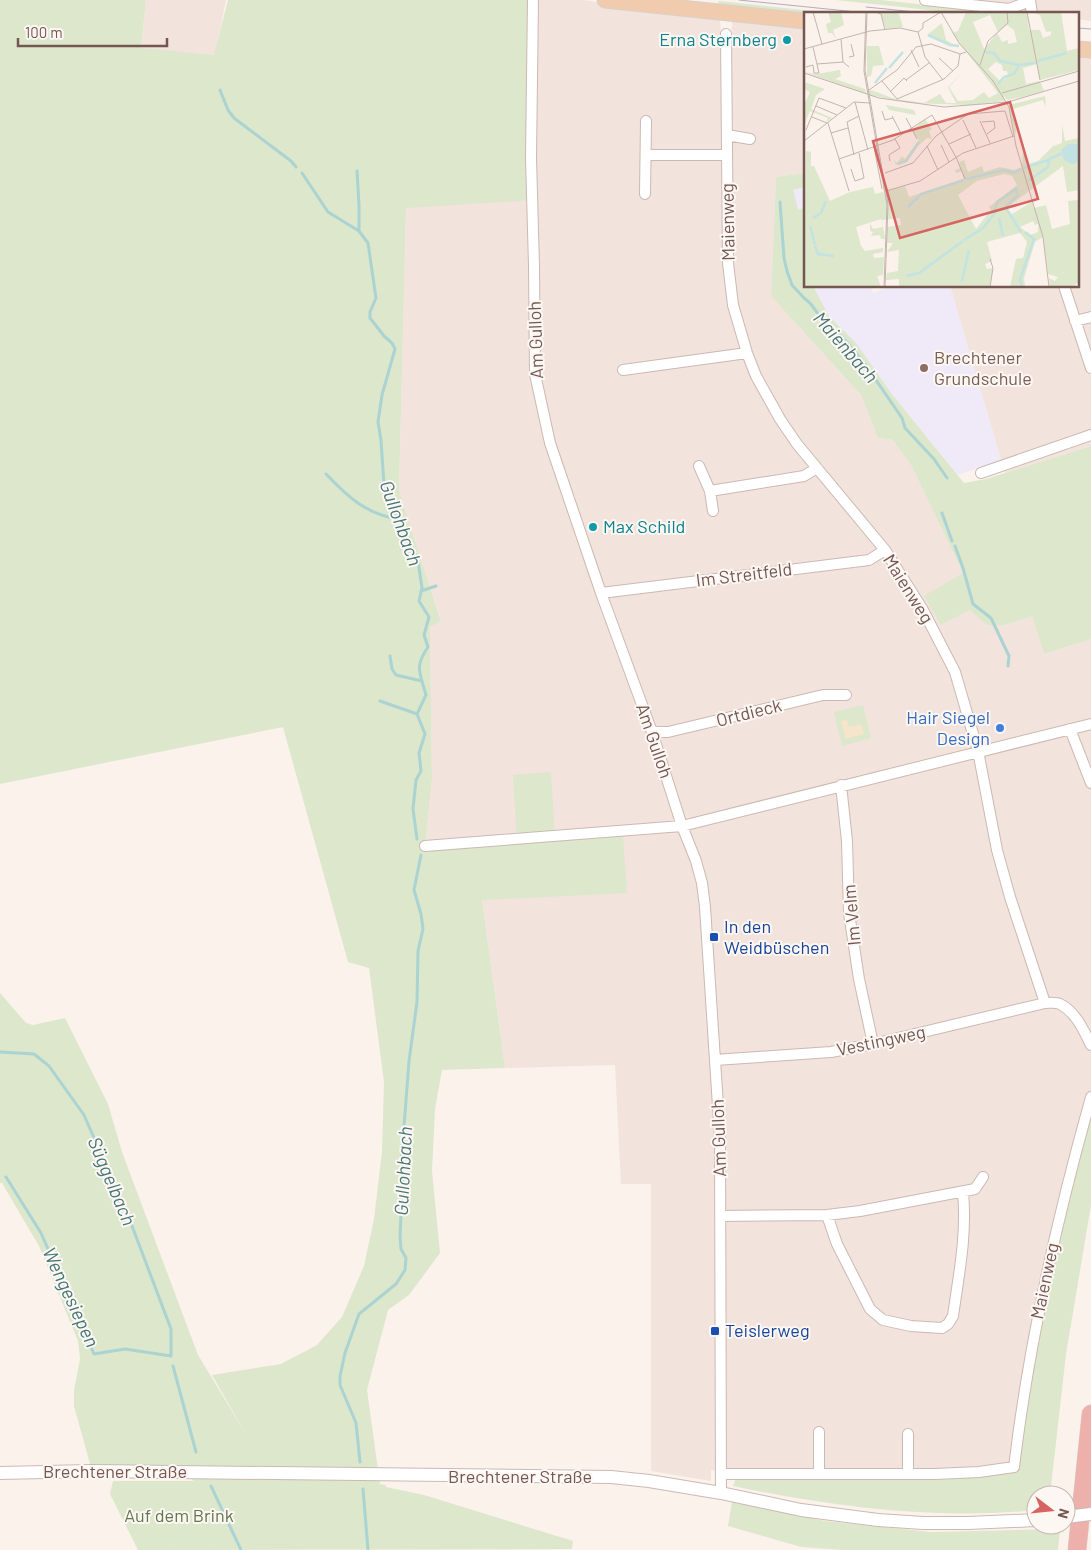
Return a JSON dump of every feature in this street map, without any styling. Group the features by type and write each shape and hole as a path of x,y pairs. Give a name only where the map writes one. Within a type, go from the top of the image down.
{"highway":[{"path":"1077,1550 1091,1414"}],"main road":[{"path":"605,0 804,21"},
{"path":"1078,49 1091,50"}],"street":[{"name":"Am Gulloh","path":"533,0 531,158 535,374 550,443 601,593 652,732 682,826 696,861 705,907 720,1137 721,1493"},
{"path":"925,0 1009,9 1030,0"},
{"name":"Maienweg","path":"726,34 729,279 738,323 747,353 756,376 780,420 885,550 923,610 955,672 978,752 997,850 1010,897 1045,1003"},
{"path":"645,194 646,120"},
{"path":"727,135 750,139"},
{"path":"646,155 727,155"},
{"path":"1065,288 1091,368"},
{"path":"1076,321 1091,317"},
{"path":"623,370 747,353"},
{"path":"982,473 1091,434"},
{"path":"699,466 710,491 713,511"},
{"path":"710,491 804,476 817,468"},
{"name":"Im Streitfeld","path":"601,593 869,560 885,550"},
{"name":"Ortdieck","path":"652,732 668,732 823,695 846,695"},
{"path":"425,846 682,826 840,785 1091,724"},
{"path":"1070,729 1091,784"},
{"name":"Im Velm","path":"840,785 847,841 849,913 859,980 873,1044"},
{"path":"1045,1003 1059,1004 1071,1012 1081,1025 1091,1045"},
{"name":"Vestingweg","path":"715,1060 831,1052 873,1044 1045,1003"},
{"name":"Maienweg","path":"908,1474 979,1472 1014,1467 1041,1295 1073,1159 1091,1096"},
{"path":"720,1216 827,1215 975,1189 983,1177"},
{"path":"827,1215 837,1244 870,1309 883,1320 911,1326 942,1328 948,1324 952,1316 964,1240 965,1215 962,1192"},
{"path":"819,1432 819,1474"},
{"path":"722,1474 908,1474 908,1434"},
{"name":"Brechtener Straße","path":"0,1473 92,1471 611,1477 649,1481 721,1493 801,1510 878,1520 923,1523 1026,1520"},
{"path":"1076,1516 1091,1514"}],"shaded area":[{"path":"146,0 226,0 215,55 141,49"},
{"path":"533,0 583,0 720,19 727,143 732,21 804,28 804,173 776,177 771,296 861,395 878,438 893,440 912,467 963,573 941,625 970,610 1005,625 1032,616 1044,654 1091,639 1091,1097 1014,1467 738,1474 711,1470 711,1481 651,1471 651,1184 621,1184 615,1065 505,1068 482,900 425,846 432,779 430,627 441,620 399,492 406,208"},
{"path":"919,0 1091,0 1091,21 1078,19 1078,12 1016,12"},
{"path":"1078,56 1091,58 1091,446 1005,473 951,288 1078,288"},
{"path":"804,187 804,262 793,190"},
{"name":"Brechtener Grundschule","path":"814,288 872,288 873,293 886,288 951,288 1001,460 958,475 891,393 856,343 829,316"}],"green space":[{"name":"Auf dem Brink","path":"0,0 146,0 141,48 214,55 228,0 533,0 532,200 406,208 399,491 441,621 430,627 432,779 425,846 517,843 513,775 551,772 555,841 623,836 627,893 482,900 505,1068 442,1070 435,1109 432,1171 440,1253 409,1295 388,1310 367,1390 380,1484 424,1495 573,1541 572,1549 138,1550 110,1494 113,1481 193,1481 189,1472 92,1471 74,1406 74,1390 80,1359 78,1341 39,1246 2,1183 0,1183 0,993 26,1023 33,1025 65,1018 108,1104 122,1152 198,1355 247,1436 212,1375 281,1364 317,1345 342,1317 364,1266 374,1219 382,1152 384,1082 369,968 348,962 283,727 0,784"},
{"path":"836,0 880,0 994,12 947,12"},
{"path":"719,1 821,12 804,13 718,4"},
{"path":"804,173 804,187 793,190 798,210 804,208 804,288 814,288 829,316 856,343 891,393 964,483 986,479 1091,446 1091,639 1044,654 1032,616 1005,625 987,625 970,610 941,625 924,596 963,573 912,467 893,440 878,438 861,395 771,296 776,177"},
{"path":"863,705 871,738 842,746 834,712"},
{"path":"1091,1097 1091,1205 1066,1354 1051,1485 1026,1485 1026,1511 998,1513 884,1510 808,1500 733,1486 738,1474 1014,1467 1041,1295"},
{"path":"732,1502 825,1521 931,1532 1026,1530 1026,1535 1059,1535 1058,1550 842,1550 801,1547 728,1526"}],"sand":[{"path":"847,720 849,727 861,724 864,734 846,739 841,721"}],"waterway":[{"name":"Gullohbach","path":"220,90 228,110 234,118 291,161 296,167"},
{"path":"357,171 359,230"},
{"name":"Gullohbach","path":"302,173 328,212 359,231 368,243 376,298 370,312 370,318 395,349 382,395 378,422 384,485 387,498 407,535 418,561 422,588 419,601 429,617 424,635 428,647 420,665 420,675 426,695 417,714 425,734 419,753 421,771 416,780 413,809 417,839"},
{"name":"Maienbach","path":"780,202 784,258 792,285 810,303 827,326 841,336 865,364 902,418 905,428 934,459 947,478"},
{"path":"326,474 350,497 367,509 398,519"},
{"name":"Maienbach","path":"942,513 952,541"},
{"name":"Maienbach","path":"955,546 973,604 991,618 1009,656 1008,666"},
{"path":"421,591 436,586"},
{"path":"390,656 392,669 396,675 422,681"},
{"path":"380,701 417,714"},
{"name":"Gullohbach","path":"360,1462 356,1423 340,1385 340,1376 345,1353 359,1314 396,1284 405,1270 406,1258 401,1249 400,1236 403,1174 401,1166 409,1061 417,1002 418,951 423,929 414,890 421,855"},
{"name":"Süggelbach","path":"0,1052 34,1054 49,1066 84,1115 129,1218 171,1329 171,1356 125,1349 94,1354 41,1233 6,1177"},
{"name":"Süggelbach","path":"173,1366 196,1452"},
{"name":"Süggelbach","path":"211,1486 241,1550"},
{"name":"Gullohbach","path":"363,1489 368,1550"}],"tram line":[{"path":"739,0 856,12"},
{"path":"866,7 915,12"},
{"path":"1078,28 1091,29"}],"place":[{"name":"Erna Sternberg","path":"787,40"},
{"name":"Brechtener Grundschule","path":"924,368"},
{"name":"Max Schild","path":"593,527"},
{"name":"Hair Siegel Design","path":"1000,728"},
{"name":"In den Weidbüschen","path":"714,937"},
{"name":"Teislerweg","path":"715,1331"}],"water label":[{"name":"Wengesiepen","path":"71,1297"}]}
